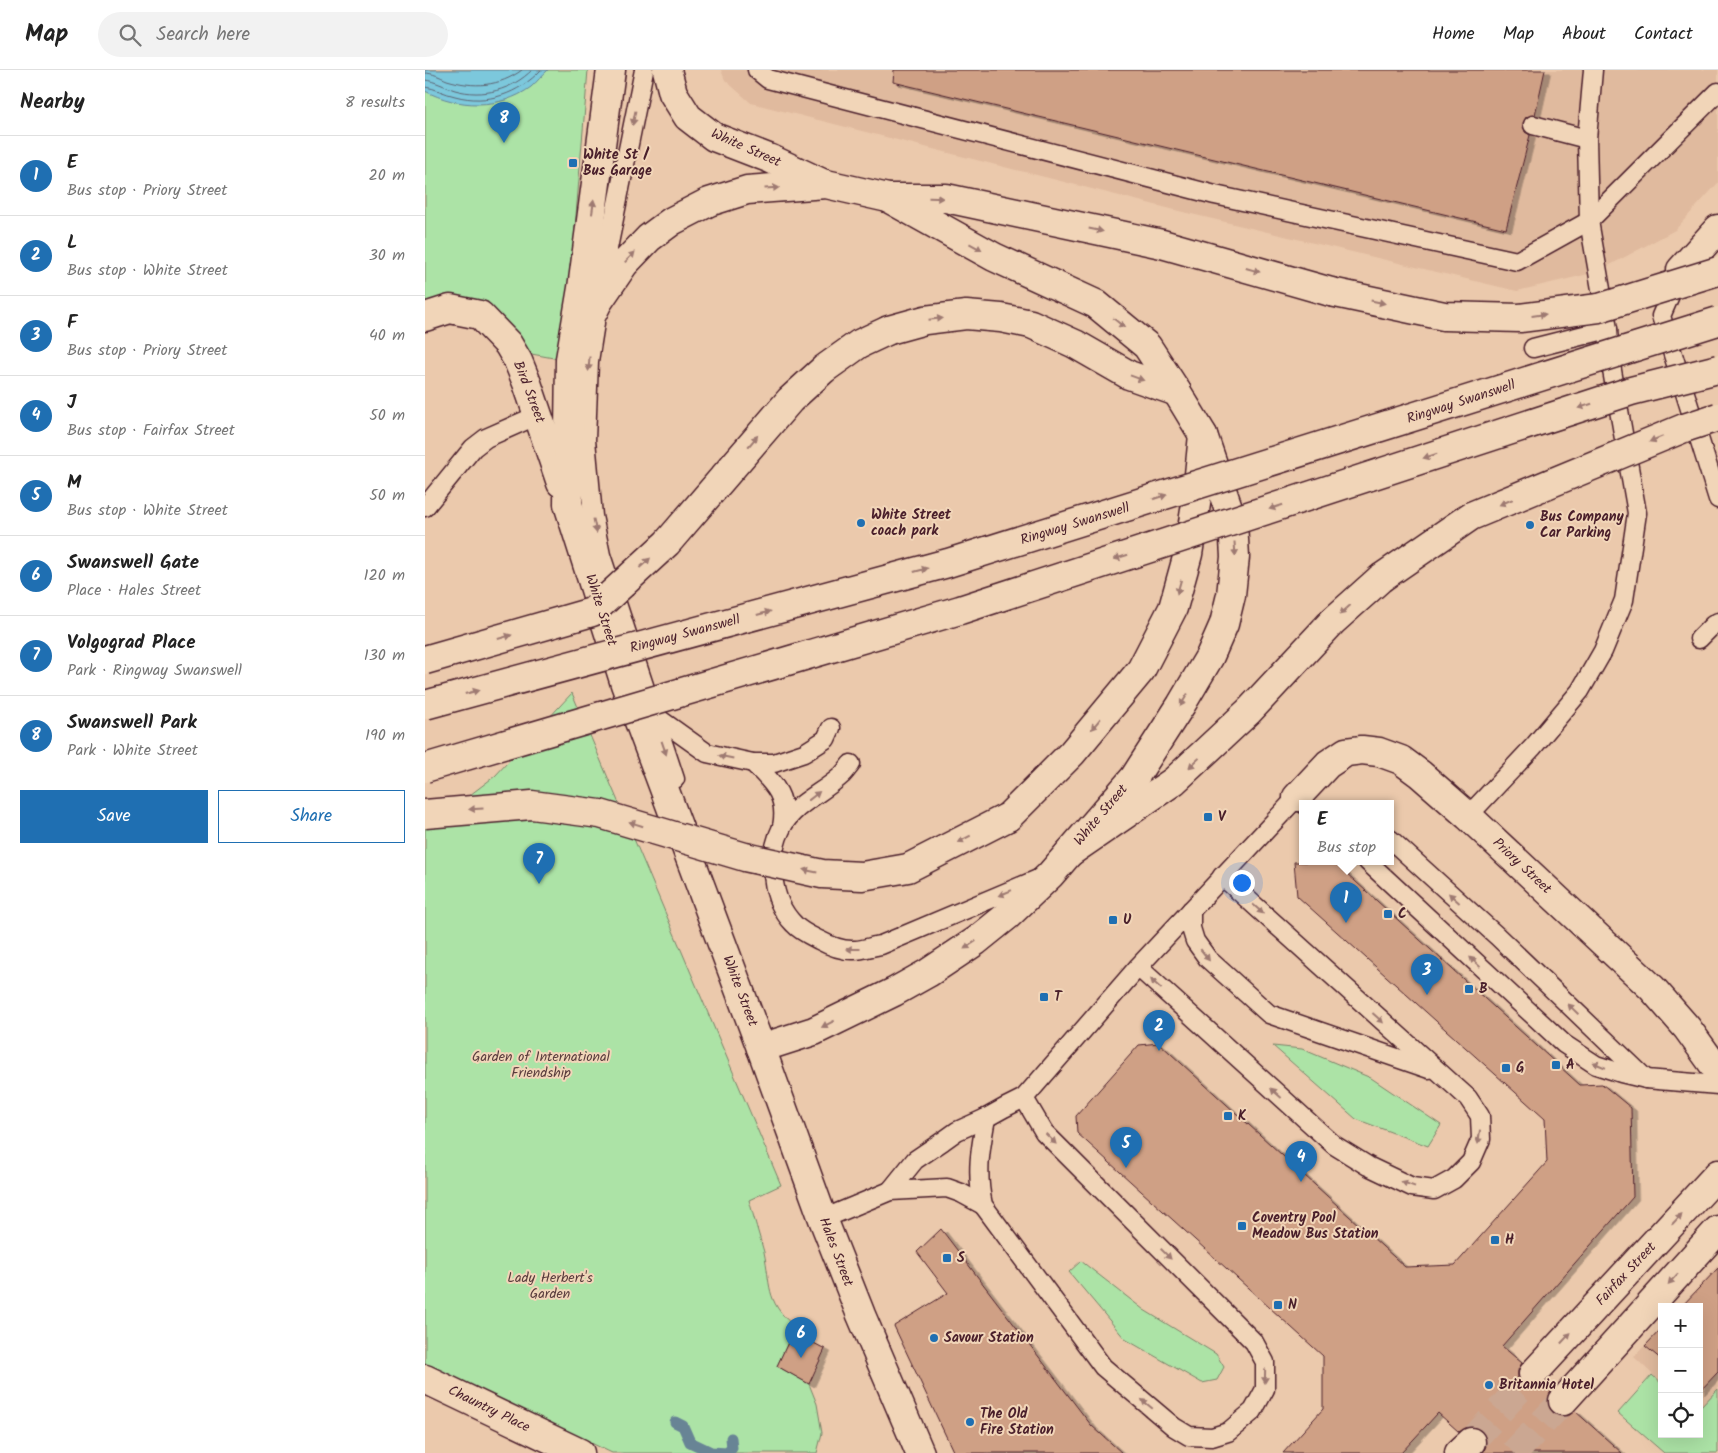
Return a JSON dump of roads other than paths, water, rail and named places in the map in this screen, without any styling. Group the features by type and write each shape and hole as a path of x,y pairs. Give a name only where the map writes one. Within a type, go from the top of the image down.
{"main road":[{"name":"White Street","path":"611,70 582,288 570,359 567,504 625,684 761,1048 813,1032 894,992 928,973 976,941 1007,916 1050,874 1133,778 1181,705 1210,656 1223,624 1231,595 1235,557 1233,522 1203,435 1147,346 1096,304 994,257 888,198"},
{"name":"White Street","path":"667,70 673,93 688,117 708,132 715,137 771,159 826,184"},
{"path":"570,359 598,302 623,264 649,238 672,221 709,202 747,190 826,184 888,198 946,198 1152,242 1331,292 1444,316 1520,318 1599,308 1718,271"},
{"path":"1681,270 1717,234"},
{"name":"Bird Street","path":"425,317 450,309 480,315 508,344 518,361 538,415 567,504"},
{"path":"425,660 591,612 667,543 790,400 824,369 859,344 889,330 925,320 966,315 1001,318 1031,324 1075,344 1129,375 1177,392"},
{"name":"Ringway Swanswell","path":"425,705 948,563 1718,321"},
{"path":"425,768 960,610 1631,391 1718,369"},
{"path":"1069,853 1174,781 1249,711 1333,620 1381,578 1471,516 1684,428 1718,417"},
{"path":"425,814 532,805 600,814 745,857 822,874 862,876 908,868 1008,817 1072,753 1141,670 1173,608 1188,554 1196,504 1203,435"},
{"name":"Priory Street","path":"1302,800 1328,764 1346,752 1362,750 1379,752 1401,760 1468,816 1652,988 1687,1028 1718,1071"},
{"name":"Hales Street","path":"761,1048 823,1219 861,1315 920,1453"},
{"name":"Fairfax Street","path":"1533,1374 1718,1174"},
{"path":"1563,1401 1718,1230"},
{"name":"Chauntry Place","path":"425,1379 580,1453"}],"lane":[{"path":"644,70 598,302 589,361 586,440 593,516 601,555 653,716 722,912 761,1048"},
{"path":"757,70 768,79 1206,192 1517,261 1589,221 1717,95"},
{"path":"1468,816 1533,747 1580,691 1603,651 1624,600 1637,513 1610,359 1608,329 1589,221 1587,139 1593,70"},
{"path":"1533,125 1587,139"},
{"path":"1681,270 1661,316 1718,500"},
{"path":"1533,348 1608,329"},
{"path":"425,507 473,448 486,438 538,415"},
{"path":"1699,640 1718,622"},
{"path":"625,684 653,716 707,753 753,763 774,763 804,753 826,739 831,728"},
{"path":"753,763 779,792 783,802 784,816 772,872 777,894 784,911 794,924 833,948 856,950 881,945 1050,874"},
{"path":"781,828 791,814 841,776 851,764"},
{"path":"890,1191 915,1160 957,1131 1024,1098 1138,967 1222,876 1299,803"},
{"path":"1394,843 1497,936 1646,1079"},
{"path":"1371,865 1563,1044 1596,1065 1646,1079 1718,1085"},
{"path":"1138,967 1334,1145 1368,1166 1411,1187 1434,1190 1454,1179 1471,1162 1481,1139 1480,1116 1468,1098 1222,876"},
{"path":"1191,910 1191,928 1195,940 1208,959 1269,1014 1437,1071"},
{"path":"986,1118 978,1166 979,1187 983,1205 1103,1367 1174,1427 1189,1436 1212,1437 1228,1432 1253,1410 1265,1389 1265,1362 1254,1342 1044,1132 1024,1098"},
{"path":"823,1219 890,1191 947,1188 983,1205"}],"water":[{"path":"425,70 548,70 531,87 519,94 506,100 479,104 451,101 425,91"}],"waterway":[{"path":"675,1422 683,1426 690,1442 711,1452 727,1453 732,1448 731,1438"}],"tunnel":[{"path":"1471,1442 1533,1374"},
{"path":"1514,1453 1563,1401"}],"place":[{"name":"Swanswell Park","path":"504,143"},
{"name":"White St / Bus Garage","path":"573,163"},
{"name":"White Street coach park","path":"861,523"},
{"name":"Bus Company Car Parking","path":"1530,525"},
{"name":"V","path":"1208,817"},
{"name":"Volgograd Place","path":"539,884"},
{"name":"C","path":"1388,914"},
{"name":"U","path":"1113,920"},
{"name":"E","path":"1346,923"},
{"name":"B","path":"1469,989"},
{"name":"F","path":"1427,995"},
{"name":"T","path":"1044,997"},
{"name":"L","path":"1159,1051"},
{"name":"A","path":"1556,1065"},
{"name":"G","path":"1506,1068"},
{"name":"K","path":"1228,1116"},
{"name":"M","path":"1126,1168"},
{"name":"J","path":"1301,1182"},
{"name":"Coventry Pool Meadow Bus Station","path":"1242,1226"},
{"name":"H","path":"1495,1240"},
{"name":"S","path":"947,1258"},
{"name":"N","path":"1278,1305"},
{"name":"Savour Station","path":"934,1338"},
{"name":"Swanswell Gate","path":"801,1358"},
{"name":"Britannia Hotel","path":"1489,1385"},
{"name":"The Old Fire Station","path":"970,1422"}],"park label":[{"name":"Garden of International Friendship","path":"541,1066"},
{"name":"Lady Herbert's Garden","path":"550,1286"}]}
